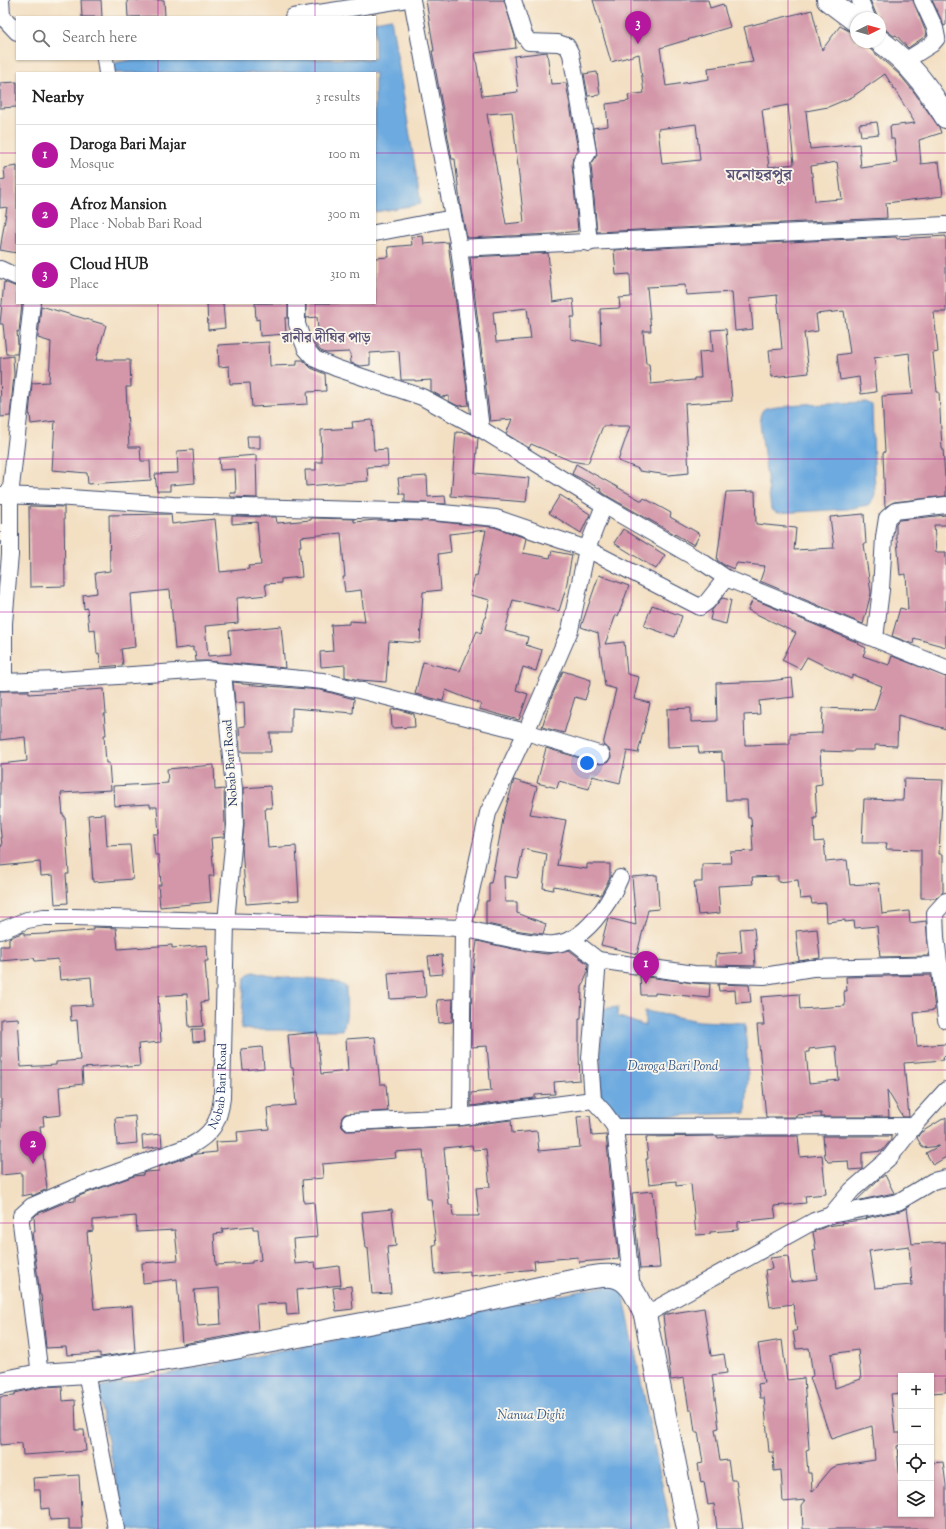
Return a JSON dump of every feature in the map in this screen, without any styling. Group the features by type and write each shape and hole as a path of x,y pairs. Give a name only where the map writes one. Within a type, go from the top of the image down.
{"street":[{"path":"1,0 2,16 16,31"},
{"path":"299,16 402,0"},
{"path":"412,0 459,248 481,429"},
{"path":"513,0 524,35 529,42 558,42 567,46 571,54 588,152 587,156 581,163 589,243"},
{"path":"905,61 932,44 937,38 936,28 922,0"},
{"path":"886,46 905,61 928,87 946,117"},
{"path":"105,60 106,72"},
{"path":"376,233 453,218"},
{"path":"459,248 946,226"},
{"path":"0,269 16,277"},
{"path":"32,304 5,495 10,555 4,623 2,682 59,680 206,670 323,681 526,732 602,755"},
{"path":"297,304 297,324 306,349 315,359 336,368 422,397 481,429 604,505 704,563 726,578 946,668"},
{"path":"5,495 174,505 432,512 496,518 587,549 700,607 707,602 726,578"},
{"path":"461,1117 463,928 488,813 526,732 570,630 587,549 604,505"},
{"path":"875,638 887,518 895,511 946,506"},
{"name":"Nobab Bari Road","path":"40,1375 21,1216 32,1206 70,1190 190,1146 200,1140 214,1127 220,1114 222,1098 226,922 235,825 234,789 223,672"},
{"path":"0,931 27,920 44,917 463,928 523,942 554,944 571,939 597,918 613,895 620,878"},
{"path":"946,901 935,913 936,937 946,1020"},
{"path":"571,939 598,960 694,974 764,976 812,968 940,965"},
{"path":"598,960 590,1058 593,1100 615,1126 632,1289 645,1315 688,1529"},
{"path":"831,1215 852,1190 890,1157 914,1126 946,1090"},
{"path":"350,1122 461,1117 593,1100"},
{"path":"615,1126 914,1126"},
{"path":"645,1315 814,1221 831,1215 898,1202 933,1181 946,1178"},
{"path":"0,1383 40,1375 86,1372 224,1350 586,1278 611,1276 620,1278 632,1289"},
{"path":"86,1372 116,1529"}],"water":[{"path":"391,18 421,204 376,212 376,72 109,72 108,64 131,60 376,60 376,21"},
{"path":"866,402 872,405 875,494 868,505 848,509 777,513 771,509 760,423 761,413 763,410 770,407 782,406"},
{"path":"254,972 269,976 333,981 346,987 346,1020 342,1030 250,1030 241,1028 245,977"},
{"name":"Daroga Bari Pond","path":"618,1007 617,1016 645,1026 645,1011 699,1021 745,1023 748,1076 746,1113 660,1116 611,1115 600,1103 601,1009"},
{"name":"Nanua Dighi","path":"621,1283 671,1529 126,1529 97,1388"}],"building":[{"path":"81,0 101,0 102,16 82,16"},
{"path":"127,0 164,0 165,16 128,16"},
{"path":"426,0 504,0 515,37 516,48 475,53 482,96 518,92 514,56 547,52 551,84 566,83 578,150 573,157 572,164 578,231 552,234 467,238 461,210 455,159 452,159 432,51 434,51","holes":["512,112 524,222 506,224 487,114"]},
{"path":"593,0 708,0 710,8 723,4 730,27 660,48 666,86 709,79 708,68 753,62 744,27 812,10 822,50 840,26 850,32 850,48 869,48 900,75 939,127 941,133 919,140 921,164 939,162 943,196 886,203 887,218 597,232 591,165 597,155 593,128 608,126 606,104 629,101 628,95 644,93 639,54 611,62","holes":["885,74 915,123 890,126 891,139 894,139 897,163 861,168 859,144 810,149 806,111 828,107 852,97","788,105 794,164 769,167 762,110","696,124 700,160 662,164 658,129","837,162 842,199 815,201 811,166"]},
{"path":"870,0 913,0 927,35 908,48 896,35 894,36 886,30 886,12 875,12"},
{"path":"932,0 946,0 946,25 944,26"},
{"path":"597,72 600,95 588,96 584,74"},
{"path":"16,82 16,107 0,108 0,83"},
{"path":"877,122 879,134 861,136 859,124"},
{"path":"16,166 16,253 0,250 7,207 0,208 0,180 5,179 4,168"},
{"path":"423,236 424,244 448,242 469,405 458,406 449,401 449,396 442,397 431,391 431,380 401,380 399,351 370,353 370,365 360,366 351,363 350,352 326,353 321,351 313,342 319,342 317,317 306,318 306,304 376,304 376,258 389,257 388,247 412,245 411,237"},
{"path":"946,236 946,312 934,312 938,352 933,353 937,392 939,392 942,449 946,477 946,496 894,502 885,507 883,453 885,452 882,396 913,394 909,353 874,358 876,371 874,372 876,392 861,394 859,377 840,380 837,355 850,353 844,311 816,314 818,331 804,333 809,373 772,377 769,350 782,349 777,295 750,298 753,329 735,331 732,292 686,295 685,285 647,287 651,331 643,331 646,364 649,364 651,384 701,378 699,352 713,351 711,330 726,329 732,401 685,404 689,473 669,475 639,471 639,469 618,461 630,426 603,426 588,463 583,463 571,461 531,444 529,448 506,434 512,419 490,421 470,257 548,253 553,302 573,299 575,317 571,317 571,339 601,345 600,309 620,308 619,298 631,297 630,274 616,275 614,250 896,237 897,239","holes":["527,308 531,339 496,342 493,312"]},
{"path":"4,282 16,287 16,304 22,304 19,332 17,331 17,354 6,354 3,324 0,324"},
{"path":"207,304 223,304 225,328 208,330"},
{"path":"255,304 288,304 288,318 285,318 286,334 260,336 259,319 256,320"},
{"path":"41,306 106,325 96,360 130,360 131,387 126,387 129,447 140,447 141,461 150,461 151,480 88,484 87,473 52,470 55,421 31,424 30,414 29,415 32,383 49,382 51,342 38,338"},
{"path":"269,342 270,366 297,365 297,360 303,360 311,368 325,374 326,391 307,392 308,404 252,407 250,383 230,384 229,366 219,367 218,345"},
{"path":"13,356 14,375 10,416 1,417 0,358"},
{"path":"372,420 374,450 387,449 388,466 367,467 368,481 306,486 305,470 316,470 316,462 322,462 321,430 353,428 352,422"},
{"path":"456,432 469,433 478,438 475,473 529,478 526,502 451,496"},
{"path":"247,436 260,436 260,448 248,448"},
{"path":"193,450 195,483 170,485 170,491 157,491 155,474 178,473 177,451"},
{"path":"256,455 257,498 231,497 230,493 236,493 235,469 220,470 219,458"},
{"path":"576,464 642,501 644,498 671,513 670,517 700,534 694,545 609,497 600,491 601,489 572,474"},
{"path":"427,476 428,497 445,496 446,504 405,502 405,494 400,494 398,478"},
{"path":"755,491 756,524 796,528 794,550 834,548 830,517 864,514 866,544 864,544 871,593 863,624 760,581 765,566 737,563 734,569 717,560 726,492"},
{"path":"560,495 590,514 581,533 549,513"},
{"path":"29,506 64,507 65,586 30,587"},
{"path":"171,514 172,524 215,519 220,572 249,569 248,566 261,565 257,522 232,524 232,516 276,517 277,523 311,520 311,518 354,519 354,522 376,520 431,521 494,527 526,538 523,553 550,558 552,551 572,555 566,588 559,611 513,600 505,631 528,637 526,645 542,650 536,671 523,667 516,690 528,694 519,720 479,709 481,704 446,690 443,701 415,694 423,662 460,671 477,631 481,633 490,600 470,595 475,575 477,576 486,530 449,534 451,552 438,554 441,590 423,592 420,643 389,641 386,682 345,677 345,665 321,667 320,652 333,651 331,625 349,624 349,621 365,622 361,590 345,592 341,533 300,537 301,546 299,546 302,577 281,579 281,583 265,584 267,595 237,598 238,623 205,626 208,656 231,654 229,631 281,626 285,668 196,661 193,647 175,649 170,590 131,594 135,647 121,649 123,665 101,667 99,653 97,654 95,629 89,630 87,608 84,609 83,595 97,593 95,573 110,571 109,515"},
{"path":"946,515 946,525 934,525 936,552 946,552 946,647 914,638 913,644 892,636 900,608 908,610 906,574 900,575 896,539 896,523 899,520"},
{"path":"623,529 665,555 656,569 614,543"},
{"path":"599,575 629,586 618,616 616,615 605,644 624,642 627,674 639,677 634,699 650,703 638,753 627,751 620,783 592,776 589,789 559,781 557,788 537,783 546,748 600,764 608,762 611,757 609,749 603,745 616,689 605,686 598,633 581,627"},
{"path":"722,598 731,600 726,624 710,620 712,610"},
{"path":"753,599 859,643 858,644 866,648 863,656 889,665 892,656 946,677 946,729 898,715 897,746 875,745 875,750 854,750 853,752 820,751 822,784 815,785 817,818 814,818 815,842 824,841 826,862 847,860 850,885 879,883 882,914 909,911 910,923 926,921 929,956 880,957 877,926 855,928 854,921 845,922 845,920 827,922 826,903 812,904 811,898 800,899 798,880 778,882 778,876 752,877 753,884 718,886 720,913 698,915 694,882 702,882 702,864 731,863 730,852 753,851 751,818 748,818 747,800 726,800 724,761 722,761 722,752 699,753 698,746 668,747 667,709 691,708 691,722 717,721 716,683 770,681 792,678 794,697 759,701 760,714 744,715 745,745 790,744 790,734 822,733 823,708 874,710 882,686 853,675 851,679 807,657 800,669 782,660 796,633 748,610"},
{"path":"652,605 682,616 675,637 644,626"},
{"path":"563,671 591,680 585,700 575,697 564,733 542,727 552,696"},
{"path":"233,682 321,690 354,699 353,713 292,708 291,733 270,733 271,752 240,752 239,727 245,726 244,702 235,703"},
{"path":"104,689 106,735 104,735 106,763 109,763 111,790 61,793 63,816 65,816 69,874 66,874 68,903 55,904 53,875 41,876 40,862 0,866 0,846 2,846 0,826 0,764 27,761 25,737 0,740 0,691 29,691 29,694"},
{"path":"397,709 414,714 415,727 392,728 391,710"},
{"path":"214,765 215,790 224,789 225,825 224,837 211,838 214,876 209,876 211,902 160,907 158,885 161,885 159,855 155,855 153,834 159,834 157,807 150,807 150,804 114,806 113,786 168,783 167,769"},
{"path":"904,779 943,780 939,854 943,854 943,892 936,898 921,898 921,850 886,849 887,843 862,843 864,799 903,800"},
{"path":"514,780 537,787 530,814 566,820 557,865 587,869 587,864 610,864 610,877 601,895 554,886 553,890 543,888 547,854 523,849 517,878 504,876 505,902 517,902 517,913 546,924 543,934 486,924 486,901 489,901 489,883 491,883 504,814"},
{"path":"270,786 272,808 265,808 268,848 296,846 299,900 246,904 242,847 244,825 243,788"},
{"path":"105,814 107,846 130,845 133,879 93,882 88,815"},
{"path":"657,875 659,909 648,910 637,954 601,945 608,918 636,925 632,877"},
{"path":"93,927 116,928 118,949 172,945 172,948 207,945 208,961 205,961 208,1001 201,1002 203,1026 189,1027 187,994 158,996 161,1042 138,1044 140,1066 127,1067 126,1065 82,1068 83,1084 59,1087 61,1115 43,1117 44,1126 40,1126 47,1189 32,1196 32,1194 22,1196 22,1173 1,1175 1,1019 18,1018 21,1067 56,1065 56,1062 80,1060 77,1020 71,1021 70,1006 93,1005 91,977 60,980 58,959 35,961 34,958 0,961 0,946 9,946 9,938 24,932 24,935 44,934 93,930"},
{"path":"754,928 756,949 754,949 755,966 716,965 716,954 742,952 740,929"},
{"path":"817,929 820,958 799,961 796,931"},
{"path":"477,941 518,950 547,954 569,950 588,964 587,974 582,987 581,1018 579,1018 580,1080 554,1082 555,1094 535,1095 535,1098 471,1106 471,1093 491,1091 487,1046 471,1047 472,979"},
{"path":"442,955 443,974 430,975 428,956"},
{"path":"424,970 426,997 390,999 388,973"},
{"path":"931,975 935,1010 914,1013 917,1046 946,1044 946,1056 943,1057 944,1060 904,1063 909,1117 903,1117 887,1090 889,1117 821,1117 821,1113 796,1115 796,1117 766,1117 757,1025 764,1025 761,997 799,994 800,1009 845,1006 844,991 847,991 846,977","holes":["836,1046 839,1080 809,1083 806,1052 809,1052 809,1049"]},
{"path":"640,976 710,984 709,998 655,993 655,995 641,995"},
{"path":"718,984 749,985 751,1002 736,1003 735,990 719,991"},
{"path":"453,999 452,1022 439,1023 437,1000"},
{"path":"192,1029 204,1029 205,1041 193,1042"},
{"path":"317,1032 321,1074 348,1071 346,1039 375,1037 380,1084 386,1084 388,1111 345,1114 342,1117 341,1122 342,1127 346,1131 461,1126 511,1120 512,1133 537,1131 539,1151 580,1147 577,1117 590,1116 592,1136 606,1135 619,1259 579,1262 578,1257 534,1261 535,1269 470,1276 470,1271 435,1274 433,1245 436,1245 431,1199 427,1199 423,1150 395,1152 396,1158 322,1164 323,1178 302,1180 304,1203 314,1202 317,1237 293,1239 295,1264 315,1262 316,1269 339,1266 341,1285 297,1290 299,1314 287,1315 286,1303 256,1304 258,1331 182,1344 177,1279 143,1283 142,1263 178,1260 175,1230 137,1232 136,1216 93,1220 93,1231 87,1232 94,1309 132,1306 135,1352 100,1357 100,1353 67,1355 66,1347 46,1348 41,1295 32,1232 35,1232 34,1217 37,1214 66,1202 75,1201 75,1198 79,1196 134,1176 143,1175 143,1173 146,1172 159,1171 159,1167 196,1154 217,1152 216,1142 238,1141 237,1132 269,1129 267,1108 296,1105 293,1068 291,1068 288,1035","holes":["472,1145 473,1150 486,1149 490,1187 476,1188 479,1216 453,1216 452,1205 449,1205 444,1148","253,1226 253,1229 258,1229 261,1260 252,1261 252,1263 216,1265 214,1234 223,1233 222,1229","219,1288 221,1324 198,1326 194,1290"]},
{"path":"262,1047 264,1068 243,1070 241,1049"},
{"path":"135,1116 137,1143 117,1145 115,1118"},
{"path":"946,1117 946,1157 933,1165 926,1153 939,1146 923,1148 917,1138 920,1133"},
{"path":"161,1134 162,1146 143,1149 142,1136"},
{"path":"717,1136 718,1138 735,1136 798,1136 800,1157 822,1155 826,1194 805,1196 806,1203 774,1206 776,1218 738,1222 738,1230 710,1232 710,1234 696,1235 691,1184 676,1186 676,1181 649,1184 646,1159 648,1159 646,1137"},
{"path":"823,1136 891,1136 891,1140 882,1151 862,1153 862,1169 849,1170 848,1161 828,1162 825,1157"},
{"path":"885,1175 894,1193 856,1201 879,1179"},
{"path":"653,1191 660,1268 640,1269 632,1193"},
{"path":"907,1208 912,1244 946,1242 946,1392 934,1393 934,1373 898,1373 898,1393 891,1394 895,1433 898,1433 898,1517 934,1517 934,1463 943,1462 946,1485 946,1529 803,1529 802,1505 806,1500 783,1502 781,1470 774,1471 773,1452 769,1452 764,1398 760,1398 758,1384 764,1383 758,1344 782,1340 787,1380 804,1378 809,1449 806,1450 808,1473 811,1473 812,1492 831,1469 836,1466 875,1460 872,1426 831,1439 810,1377 813,1376 809,1348 796,1349 793,1331 797,1331 793,1304 770,1307 765,1270 772,1269 770,1258 788,1256 791,1282 817,1279 813,1251 816,1250 813,1232 827,1226 867,1219 866,1218 900,1211","holes":["909,1246 912,1285 875,1288 869,1251","858,1350 861,1379 835,1388 831,1354"]},
{"path":"392,1209 396,1246 387,1247 391,1293 372,1294 368,1248 366,1248 362,1212"},
{"path":"351,1286 353,1309 336,1311 333,1288"},
{"path":"704,1308 711,1356 724,1354 727,1373 712,1375 719,1428 715,1429 720,1461 728,1460 731,1480 736,1480 743,1529 717,1529 714,1504 708,1505 704,1482 701,1483 698,1464 703,1463 698,1432 695,1432 692,1410 689,1410 684,1378 671,1380 663,1316"},
{"path":"62,1386 63,1401 75,1400 76,1430 84,1430 86,1451 23,1455 22,1443 0,1445 0,1397 15,1396 15,1393 42,1387"},
{"path":"79,1475 82,1529 69,1529 69,1519 50,1520 49,1508 41,1509 40,1490 34,1490 33,1478"}],"place":[{"name":"Cloud HUB","path":"638,44"},
{"name":"Daroga Bari Majar","path":"646,984"},
{"name":"Afroz Mansion","path":"33,1164"}],"district":[{"name":"মনোহরপুর","path":"759,176"},
{"name":"রানীর দীঘির পাড়","path":"326,339"}]}
